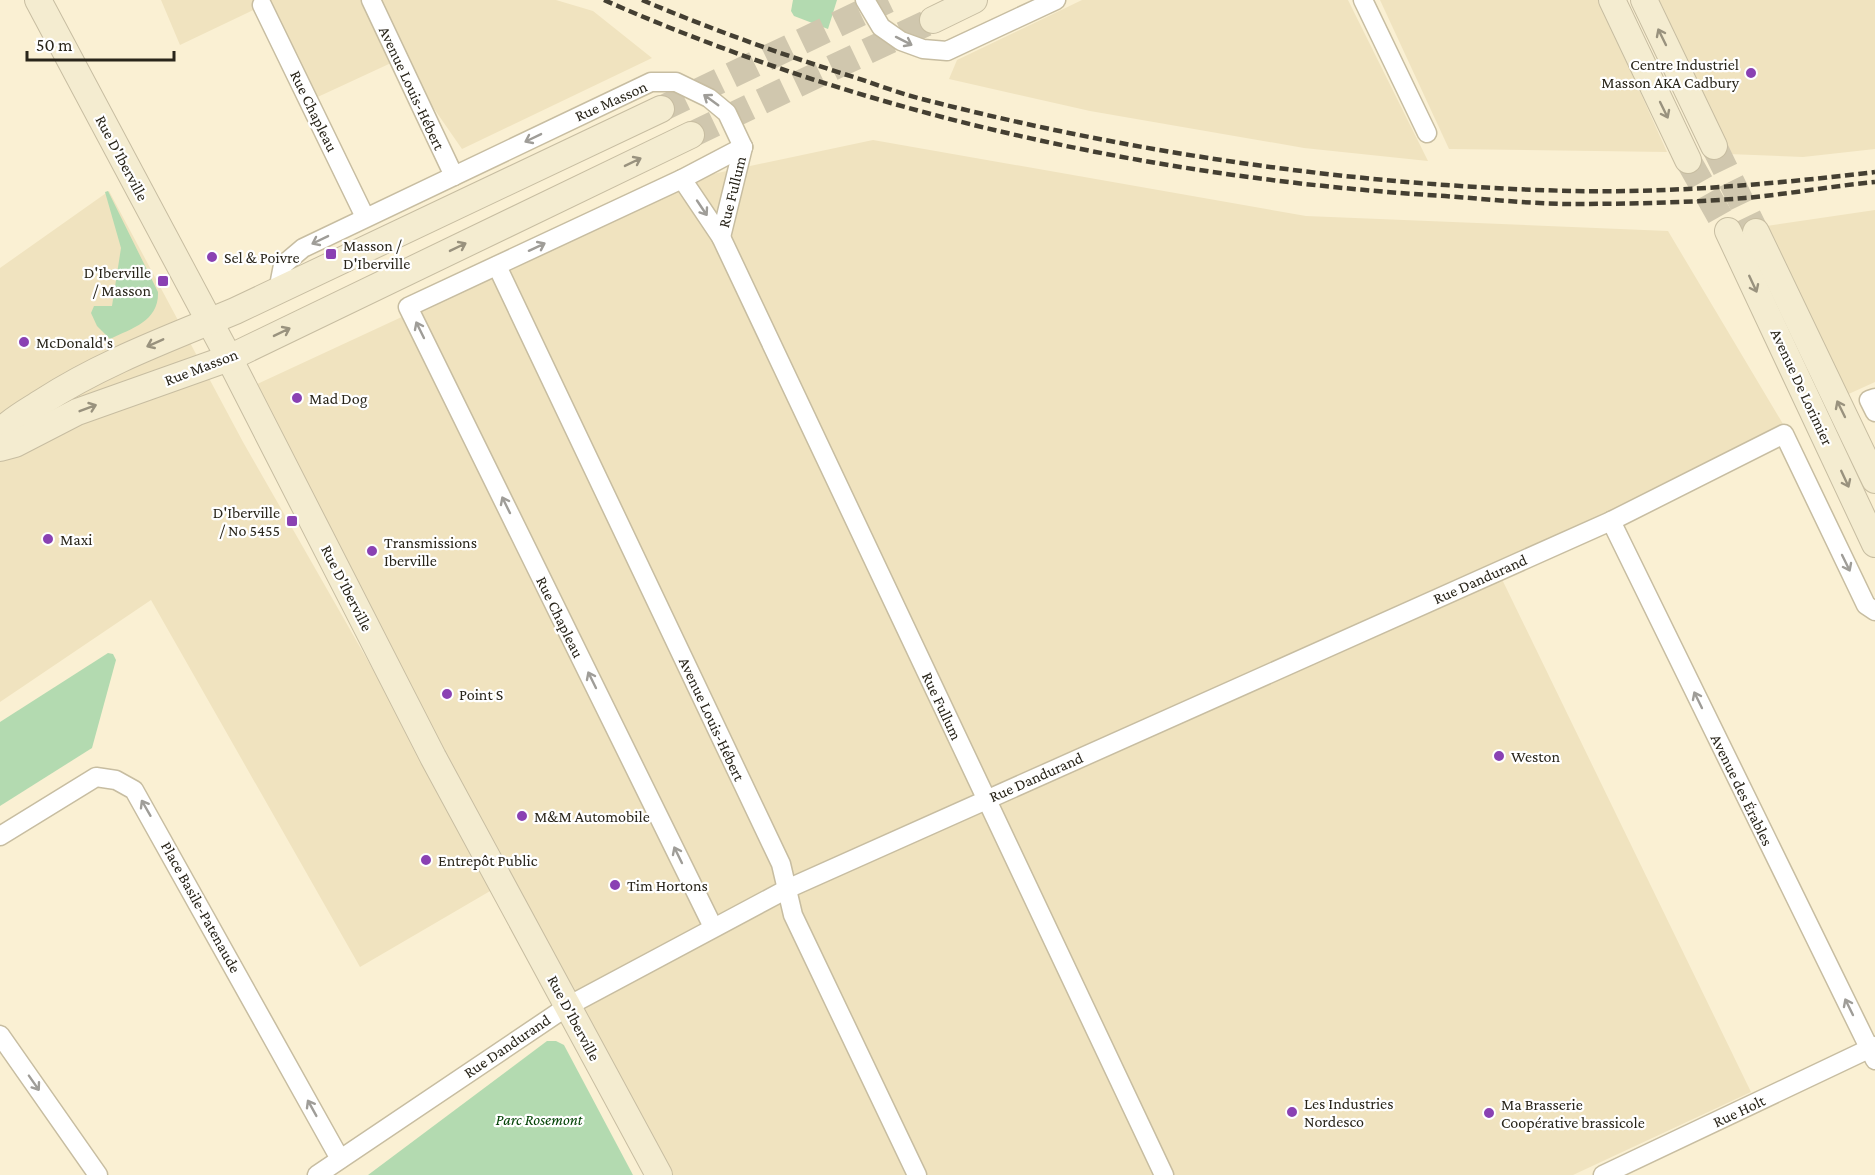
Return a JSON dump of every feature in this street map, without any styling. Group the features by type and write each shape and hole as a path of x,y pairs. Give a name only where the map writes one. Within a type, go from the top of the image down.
{"main road":[{"name":"Rue D'Iberville","path":"38,0 229,358 433,757 659,1175"},
{"path":"933,20 974,0"},
{"path":"1612,0 1688,160"},
{"path":"1644,0 1714,146"},
{"name":"Rue Masson","path":"0,432 70,384 104,366 178,332 210,322 278,291 661,109"},
{"name":"Rue Masson","path":"0,448 15,444 76,412 229,358 691,135"},
{"name":"Avenue De Lorimier","path":"1728,231 1875,544"},
{"name":"Avenue De Lorimier","path":"1756,232 1875,480"}],"street":[{"name":"Avenue Louis-Hébert","path":"371,0 454,176"},
{"path":"865,0 881,27 901,41 923,49 947,51 1056,0"},
{"path":"1363,0 1427,133"},
{"name":"Rue Chapleau","path":"261,5 365,218"},
{"name":"Rue Masson","path":"278,291 283,265 290,257 365,218 651,82 676,82 710,98 727,113 743,147"},
{"path":"497,266 682,179 743,147"},
{"name":"Rue Fullum","path":"721,237 743,147"},
{"name":"Rue Fullum","path":"682,179 721,237 1164,1175"},
{"name":"Avenue Louis-Hébert","path":"497,266 781,864 793,915 917,1175"},
{"name":"Rue Chapleau","path":"497,266 408,307 713,927"},
{"name":"Rue Dandurand","path":"317,1175 568,1006 787,889 1611,521 1784,434 1866,605 1875,611"},
{"name":"Avenue des Érables","path":"1611,521 1873,1051"},
{"name":"Place Basile-Patenaude","path":"0,836 96,777 106,776 134,790 153,820 340,1159"},
{"path":"0,1035 98,1175"},
{"name":"Rue Holt","path":"1603,1175 1873,1051"}],"shaded area":[{"path":"161,0 556,0 593,11 652,58 462,149 421,90 404,57 309,101 262,6 180,45"},
{"path":"1082,0 1348,0 1428,161 1304,148 1090,111 949,79 957,60"},
{"path":"1380,0 1599,0 1667,152 1449,149"},
{"path":"1655,0 1875,0 1875,149 1803,157 1728,154"},
{"path":"873,140 1306,216 1668,231 1783,424 1497,569 1751,1092 1573,1175 666,1175 251,387 708,175"},
{"path":"109,191 243,442 497,887 360,967 151,600 0,702 0,268"},
{"path":"1875,210 1875,382 1842,397 1760,227"}],"green space":[{"path":"793,0 837,0 828,29 794,16 791,11"},
{"path":"108,191 158,292 157,302 149,317 136,327 110,339 97,326 91,313 94,306 112,306 121,248 105,192"},
{"path":"108,653 113,654 116,660 92,748 0,806 0,722"},
{"name":"Parc Rosemont","path":"547,1041 556,1041 564,1045 633,1175 368,1175"}],"tunnel":[{"path":"661,109 888,0"},
{"path":"691,135 933,20"},
{"path":"1714,146 1756,232"},
{"path":"1688,160 1728,231"}],"railway":[{"path":"604,0 704,41 806,77 911,109 1016,135 1123,157 1230,175 1338,187 1563,204 1723,200 1875,182"},
{"path":"642,0 767,48 922,99 1081,135 1163,151 1244,163 1409,182 1572,191 1648,191 1724,187 1875,172"}],"place":[{"name":"Centre Industriel Masson AKA Cadbury","path":"1751,73"},
{"name":"Masson / D'Iberville","path":"331,254"},
{"name":"Sel & Poivre","path":"212,257"},
{"name":"D'Iberville / Masson","path":"163,281"},
{"name":"McDonald's","path":"24,342"},
{"name":"Mad Dog","path":"297,398"},
{"name":"D'Iberville / No 5455","path":"292,521"},
{"name":"Maxi","path":"48,539"},
{"name":"Transmissions Iberville","path":"372,551"},
{"name":"Point S","path":"447,694"},
{"name":"Weston","path":"1499,756"},
{"name":"M&M Automobile","path":"522,816"},
{"name":"Entrepôt Public","path":"426,860"},
{"name":"Tim Hortons","path":"615,885"},
{"name":"Les Industries Nordesco","path":"1292,1112"},
{"name":"Ma Brasserie Coopérative brassicole","path":"1489,1113"}]}
